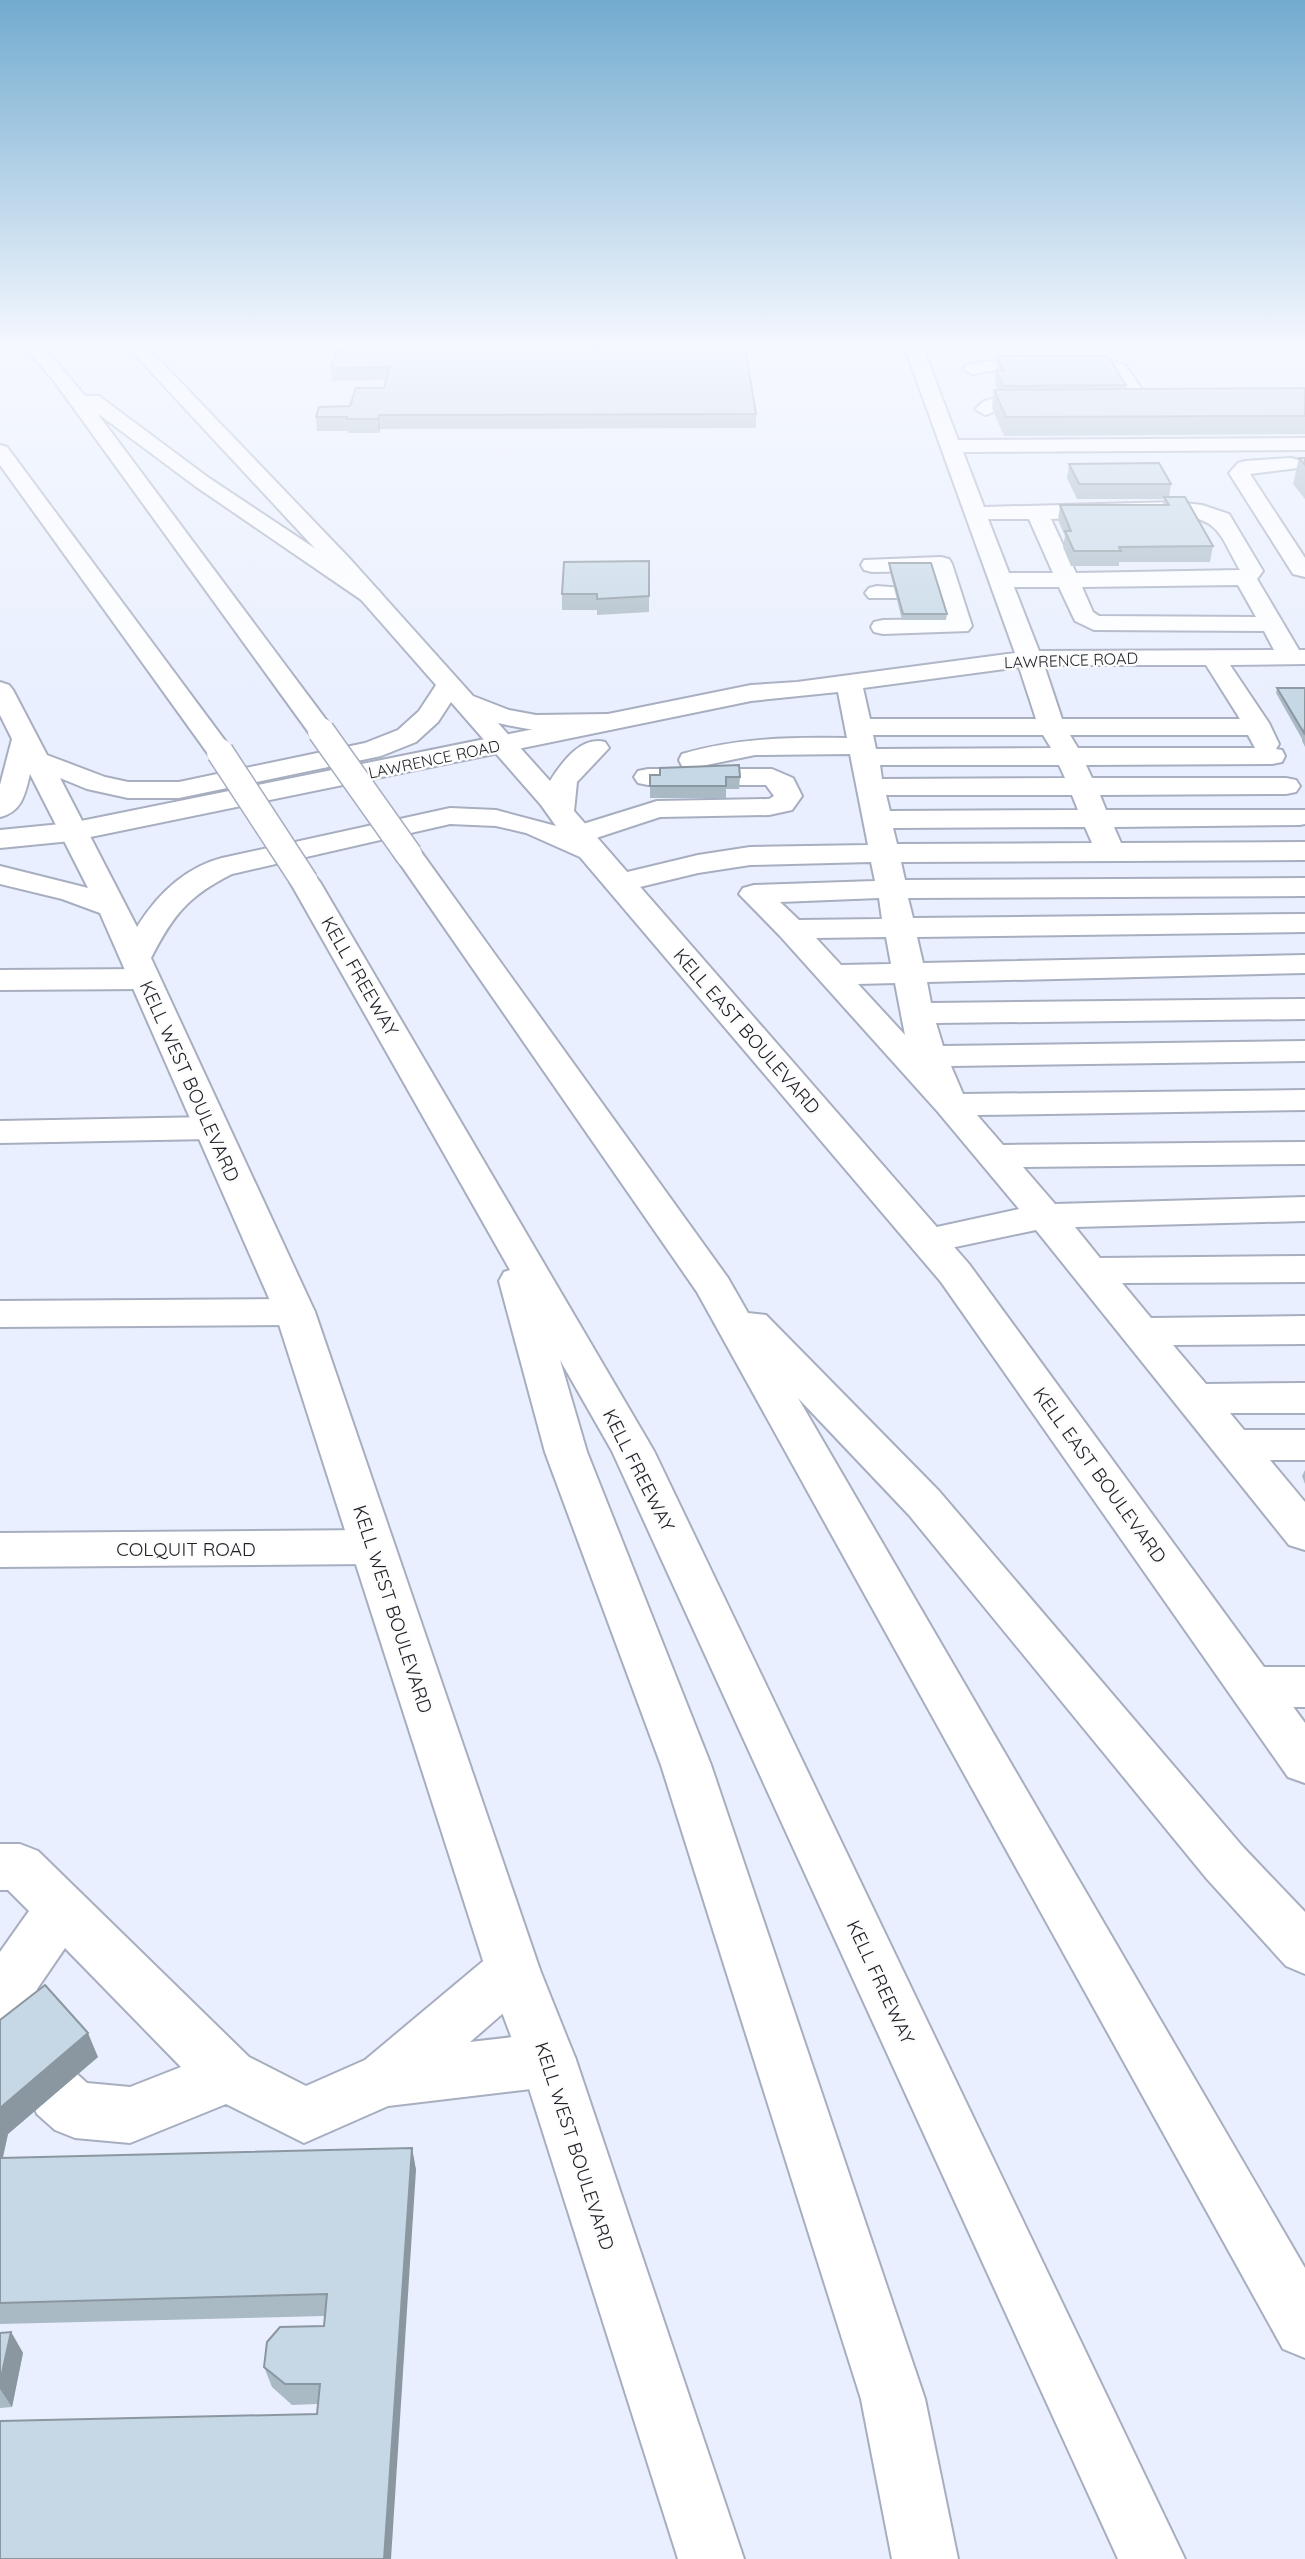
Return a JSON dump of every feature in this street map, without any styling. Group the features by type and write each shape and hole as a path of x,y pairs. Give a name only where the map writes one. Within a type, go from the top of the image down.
{"main road":[{"name":"KELL FREEWAY","path":"10,464 220,752 305,882 633,1451 1152,2559"},
{"path":"125,464 321,731 715,1287 1305,2327"},
{"path":"178,464 371,596"},
{"name":"KELL EAST BOULEVARD","path":"247,464 371,596 456,692 963,1284 1305,1762"},
{"path":"957,464 1052,727 1070,758 1111,852"},
{"path":"1259,464 1245,467 1239,473 1301,569 1305,570"},
{"path":"975,513 1125,509 1202,511 1220,519 1252,571 1245,578 1000,580"},
{"path":"1037,513 1083,616 1094,623 1272,624"},
{"path":"942,564 944,593 960,626 884,606 942,564"},
{"path":"1245,578 1272,624 1298,657"},
{"name":"LAWRENCE ROAD","path":"77,843 510,754 608,722 751,693 849,683 884,606 1029,658 1298,657"},
{"path":"871,782 1096,817 1302,823 1258,727 1228,700 1213,657"},
{"path":"849,683 922,1036 950,1105"},
{"name":"KELL WEST BOULEVARD","path":"0,690 112,907 295,1312 513,1970 548,2060 711,2559"},
{"name":"LAWRENCE ROAD","path":"510,754 596,748 768,707 797,690"},
{"path":"0,809 10,800 30,750 97,783 118,788 178,790 372,750 407,736 456,692 475,706 532,722 561,726 608,722"},
{"path":"1083,701 1094,727"},
{"path":"619,883 698,864 750,856 782,856 871,782 1052,727 1258,727"},
{"path":"640,814 774,816 806,802 798,746"},
{"path":"640,814 639,781 648,777 709,754 758,747 798,746 871,782 1111,852 1305,851"},
{"path":"560,812 563,781 585,756 596,748"},
{"path":"871,782 1070,758 1272,756"},
{"path":"0,980 139,968 163,907 191,882 222,867 450,817 496,818 535,827 584,844 640,814 657,809 769,807 782,804 788,796 783,783 772,777 648,777"},
{"path":"871,782 1286,786"},
{"path":"774,816 782,856"},
{"path":"0,839 77,843"},
{"path":"0,864 77,843"},
{"path":"0,875 73,893 112,907"},
{"path":"1305,887 893,889 754,894 790,929 994,1156 1305,1534"},
{"path":"790,929 1305,923"},
{"path":"832,975 1305,964"},
{"path":"918,1013 1305,1009"},
{"path":"930,1056 1305,1051"},
{"path":"950,1105 1305,1100"},
{"path":"0,1132 210,1128"},
{"path":"994,1156 1305,1153"},
{"path":"927,1241 1045,1216 1305,1209"},
{"path":"502,1225 566,1452 686,1765 893,2399 926,2559"},
{"path":"1091,1271 1305,1269"},
{"path":"715,1287 924,1503 1225,1863 1305,1949"},
{"path":"0,1314 295,1312"},
{"path":"1141,1332 1305,1331"},
{"path":"1195,1399 1305,1398"},
{"path":"1233,1445 1305,1445"},
{"name":"COLQUIT ROAD","path":"0,1550 372,1547"},
{"path":"1252,1687 1305,1687"},
{"path":"0,1867 20,1867 62,1906 229,2076 304,2115 384,2079 513,1970"},
{"path":"16,2042 9,1984 62,1906"},
{"path":"384,2079 548,2060"},
{"path":"57,2094 75,2110 130,2115 229,2076"}],"building":[{"path":"1069,464 1160,464 1171,484 1079,484"},
{"path":"1164,497 1185,497 1213,546 1119,547 1121,551 1074,551 1065,531 1071,531 1060,505 1169,505"},
{"path":"649,561 649,596 597,599 597,594 562,594 564,562"},
{"path":"889,563 931,563 947,614 903,614"},
{"path":"1277,688 1305,688 1304,733"},
{"path":"739,765 740,777 726,777 726,786 650,786 650,775 660,775 660,768"},
{"path":"45,1985 88,2033 0,2108 0,2020"},
{"path":"412,2148 384,2559 0,2559 0,2421 317,2414 320,2384 285,2384 264,2367 267,2342 280,2327 324,2326 327,2294 0,2303 0,2158"},
{"path":"11,2332 0,2382 0,2333"}]}
